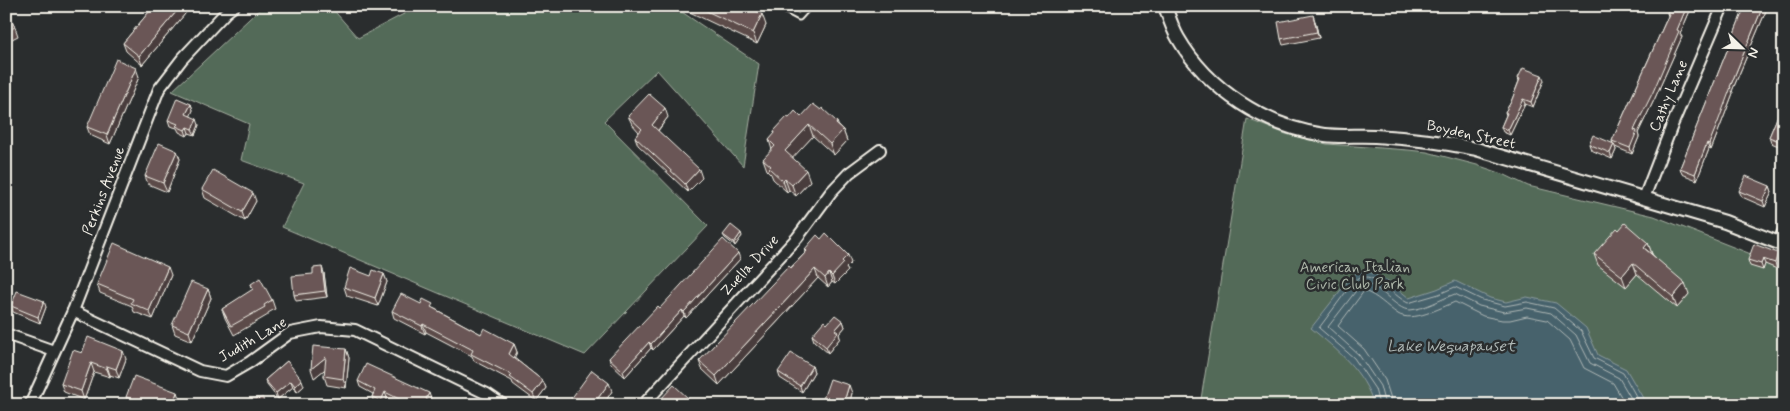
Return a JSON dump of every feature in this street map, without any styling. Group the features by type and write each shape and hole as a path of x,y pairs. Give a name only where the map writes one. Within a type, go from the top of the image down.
{"street":[{"name":"Perkins Avenue","path":"30,405 73,311 158,89 182,59 226,12 234,6"},
{"name":"Boyden Street","path":"1165,6 1177,37 1196,64 1222,89 1241,102 1283,125 1326,135 1377,136 1441,142 1476,149 1725,222 1781,244"},
{"name":"Cathy Lane","path":"1644,198 1673,123 1723,6"},
{"name":"Zuella Drive","path":"643,405 797,238 830,192 849,173 880,150"},
{"path":"1781,244 1784,230"},
{"name":"Judith Lane","path":"73,311 200,371 226,376 250,362 290,333 321,327 355,330 487,394 503,405"},
{"path":"6,334 54,351"}],"lane":[{"path":"778,6 799,17 809,6"}],"green space":[{"path":"263,6 330,6 358,38 419,6 673,6 759,64 743,166 657,70 604,121 708,226 585,355 282,227 304,183 241,160 249,124 172,91"},
{"name":"American Italian Civic Club Park","path":"1247,119 1286,134 1327,144 1427,152 1477,165 1503,174 1528,186 1654,216 1784,267 1784,405 1200,405"}],"water":[{"name":"Lake Wequapauset","path":"1368,271 1388,281 1409,298 1455,281 1490,298 1506,302 1527,297 1556,303 1586,328 1598,355 1626,369 1647,405 1374,405 1357,371 1340,353 1311,328 1351,277 1357,272"}],"building":[{"path":"154,6 181,6 139,56 123,43"},
{"path":"696,6 747,6 762,14 753,33"},
{"path":"1670,6 1687,6 1677,30 1679,31 1653,92 1634,130 1637,131 1630,148 1612,141 1669,14 1667,13"},
{"path":"1745,6 1763,6 1718,122 1709,144 1707,143 1695,174 1680,168"},
{"path":"6,12 15,27 6,32"},
{"path":"1313,15 1317,32 1281,39 1278,22"},
{"path":"116,59 136,68 107,135 87,127"},
{"path":"1523,68 1542,75 1531,102 1523,99 1508,130 1501,127"},
{"path":"649,94 665,108 652,125 699,169 685,184 635,137 642,129 628,116"},
{"path":"177,98 191,104 186,114 197,119 192,129 187,127 185,130 176,126 178,124 168,120"},
{"path":"1784,101 1784,143 1769,137"},
{"path":"813,104 821,110 822,108 843,130 830,144 809,125 785,151 806,170 792,185 785,179 783,181 769,168 771,166 763,159 775,146 769,140 775,133 774,131 795,111 801,117"},
{"path":"1593,135 1614,144 1610,153 1589,144"},
{"path":"159,143 177,151 163,183 145,176"},
{"path":"213,170 253,193 242,212 202,189"},
{"path":"1746,176 1770,186 1763,201 1739,191"},
{"path":"1625,223 1648,243 1644,248 1685,283 1673,297 1633,263 1622,276 1594,254 1617,228 1619,230"},
{"path":"731,225 741,233 734,243 723,235"},
{"path":"826,233 848,255 842,261 844,263 832,276 829,273 825,278 815,269 716,376 699,361 789,266 791,268 807,251 805,249 817,235 821,239"},
{"path":"723,239 738,253 684,312 682,310 623,371 609,358 658,306 660,308"},
{"path":"114,243 168,267 149,311 131,303 133,299 97,284"},
{"path":"1754,244 1778,253 1775,263 1763,259 1761,264 1748,260"},
{"path":"322,267 325,291 294,295 292,276 313,274 313,268"},
{"path":"350,268 371,276 373,270 384,274 375,298 344,287"},
{"path":"260,278 272,300 264,305 265,307 231,326 222,309 253,289 251,284"},
{"path":"191,282 208,289 189,332 172,325"},
{"path":"17,291 44,301 38,317 11,306"},
{"path":"401,294 421,304 423,299 433,304 431,307 481,334 484,328 514,344 509,354 543,381 533,394 510,377 512,375 471,354 473,350 423,324 422,326 392,311"},
{"path":"835,315 843,321 835,330 838,332 826,347 812,335 824,321 827,324"},
{"path":"88,337 123,351 116,369 107,366 107,369 91,363 81,391 61,384 73,350 82,353"},
{"path":"313,346 346,349 343,379 324,376 326,357 311,369"},
{"path":"791,353 812,366 800,386 778,372"},
{"path":"287,361 302,380 295,386 291,381 276,393 265,380"},
{"path":"366,364 429,393 426,399 436,405 411,405 385,392 381,401 372,397 375,390 358,381"},
{"path":"592,370 609,383 593,405 579,405 571,399"},
{"path":"134,376 177,392 175,398 215,405 146,405 126,397"},
{"path":"830,379 849,385 843,405 832,405 823,399"},
{"path":"674,385 689,399 685,405 663,405 659,401"},
{"path":"263,398 264,405 229,405 229,402"},
{"path":"704,401 750,404 750,401 793,405 704,405"}]}
